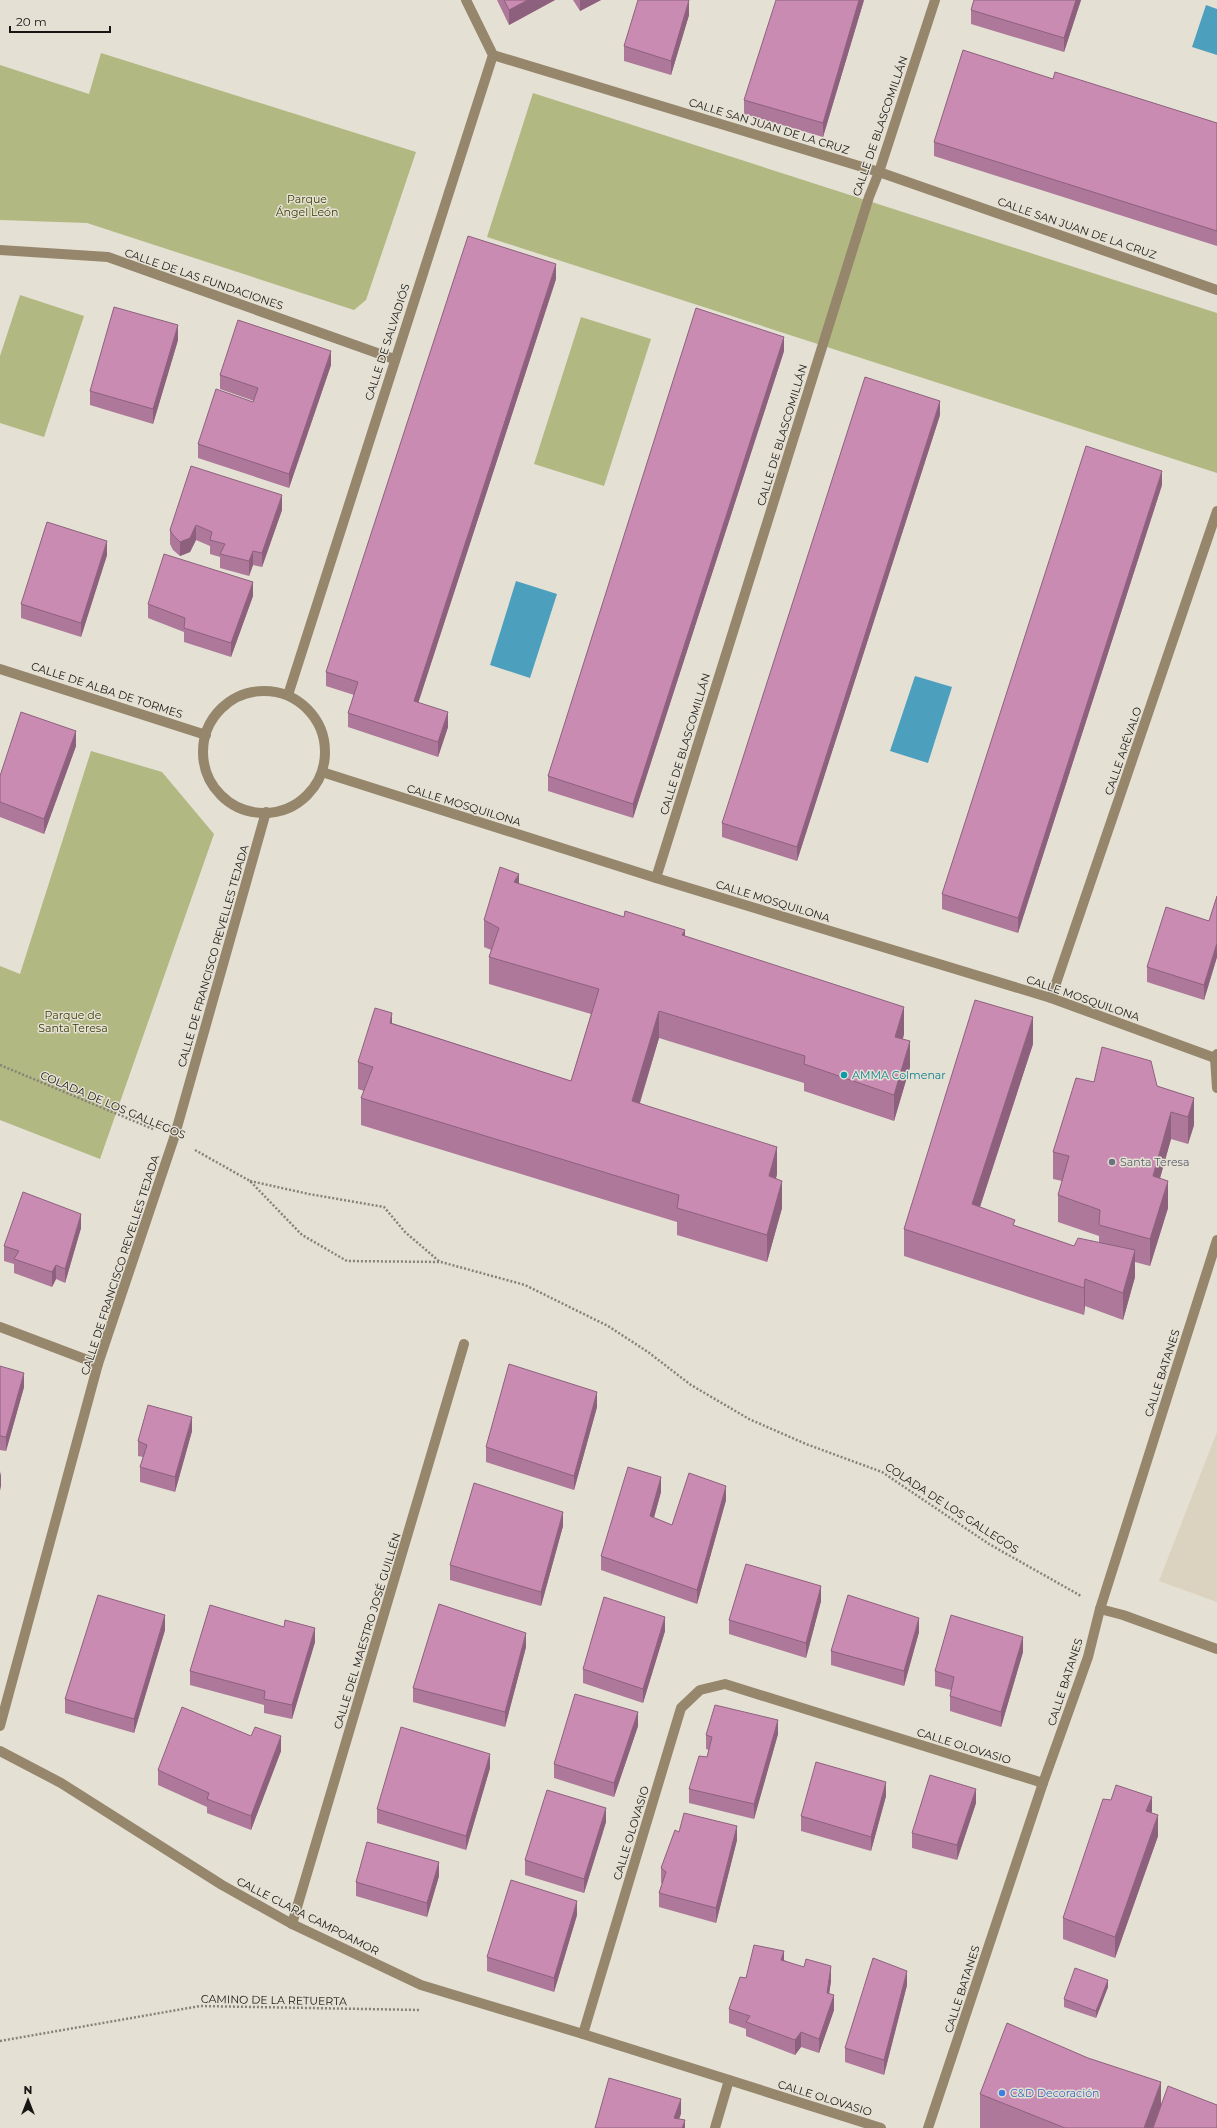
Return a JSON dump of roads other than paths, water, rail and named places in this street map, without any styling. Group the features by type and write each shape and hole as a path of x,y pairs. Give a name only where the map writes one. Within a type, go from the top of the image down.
{"street":[{"path":"466,0 493,55"},
{"name":"CALLE DE BLASCOMILLÁN","path":"656,878 869,197 879,172 935,0"},
{"name":"CALLE SAN JUAN DE LA CRUZ","path":"493,55 879,172 1217,290"},
{"name":"CALLE DE SALVADIÓS","path":"288,695 394,359 493,55"},
{"name":"CALLE DE LAS FUNDACIONES","path":"0,250 108,257 394,359"},
{"name":"CALLE ARÉVALO","path":"1051,998 1217,511"},
{"name":"CALLE DE ALBA DE TORMES","path":"0,669 206,734"},
{"path":"268,690 288,695 304,705 316,719 324,736 326,755 322,772 313,788 300,801 284,809 266,812 247,810 230,802 216,789 206,772 203,754 206,734 219,711 229,702 247,693 268,690"},
{"name":"CALLE MOSQUILONA","path":"322,772 656,878 1051,998 1216,1056"},
{"name":"CALLE DE FRANCISCO REVELLES TEJADA","path":"0,1726 98,1364 174,1138 266,812"},
{"path":"1216,1056 1217,1088"},
{"name":"CALLE BATANES","path":"928,2128 1043,1784 1088,1657 1100,1609 1217,1240"},
{"path":"0,1327 98,1364"},
{"name":"CALLE DEL MAESTRO JOSÉ GUILLÉN","path":"292,1924 464,1344"},
{"path":"1100,1609 1123,1615 1217,1649"},
{"name":"CALLE OLOVASIO","path":"881,2128 584,2034 680,1708 700,1690 725,1684 1043,1784"},
{"name":"CALLE CLARA CAMPOAMOR","path":"0,1751 61,1784 222,1885 292,1924 421,1985 584,2034"},
{"path":"715,2128 729,2080"}],"water":[{"path":"1206,5 1217,9 1217,55 1192,47"},
{"path":"516,581 557,594 530,678 490,665"},
{"path":"915,676 952,687 928,763 890,751"}],"place":[{"name":"AMMA Colmenar","path":"844,1075"},
{"name":"Santa Teresa","path":"1112,1162"},
{"name":"C&D Decoración","path":"1002,2093"}],"park label":[{"name":"Parque Ángel León","path":"307,205"},
{"name":"Parque de Santa Teresa","path":"73,1021"}]}
